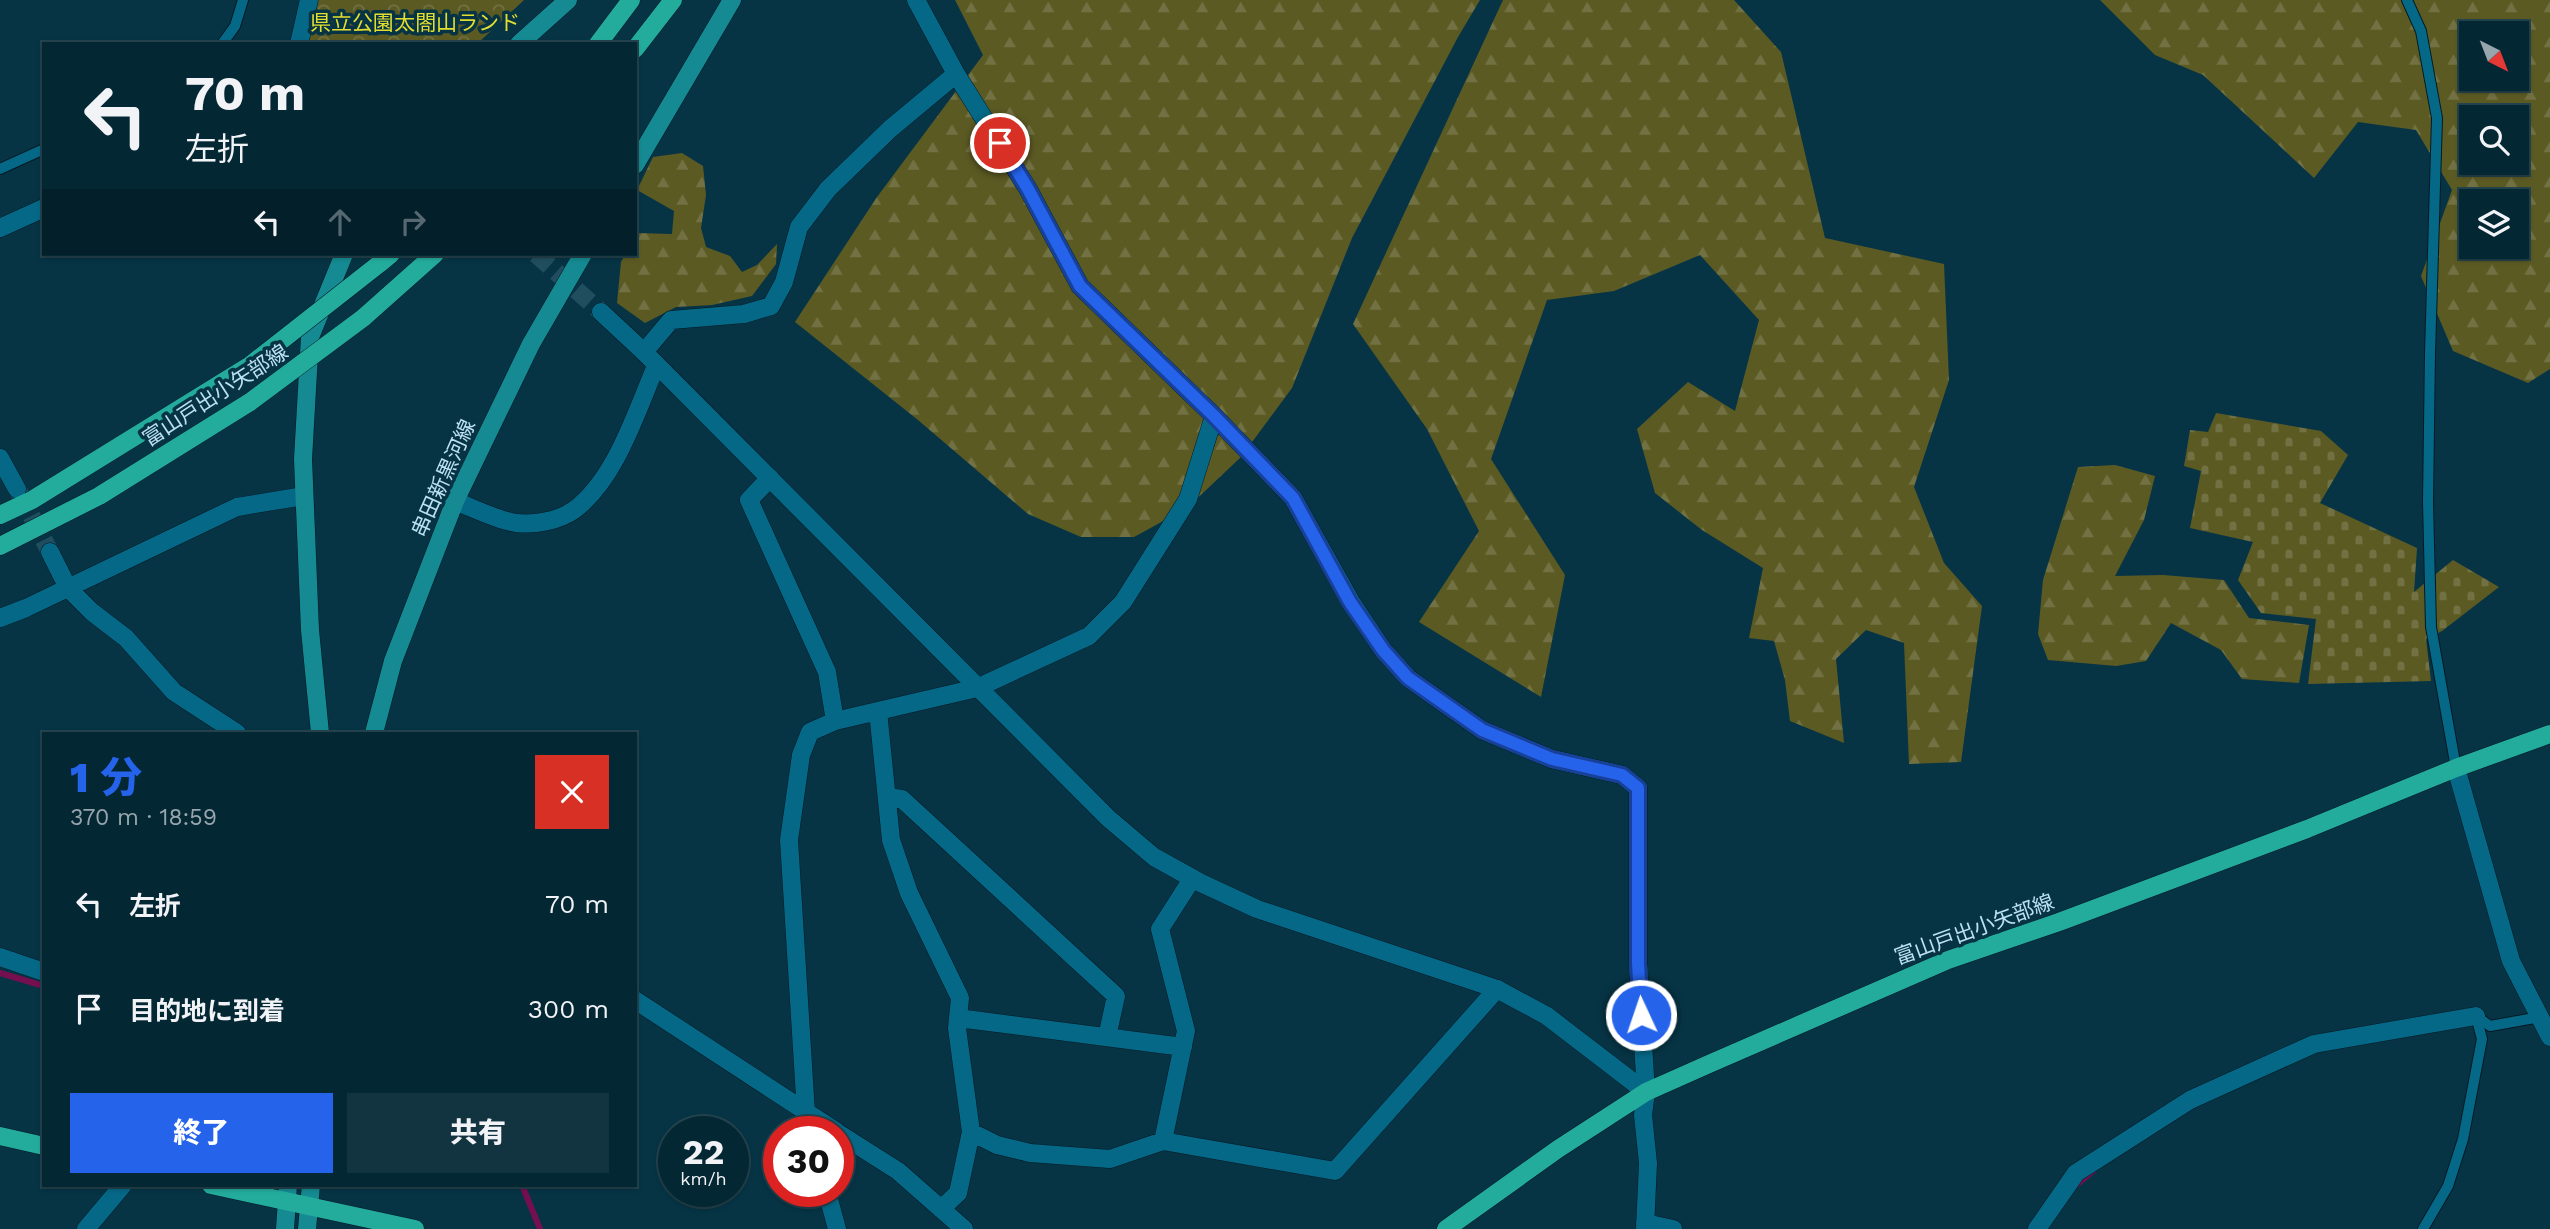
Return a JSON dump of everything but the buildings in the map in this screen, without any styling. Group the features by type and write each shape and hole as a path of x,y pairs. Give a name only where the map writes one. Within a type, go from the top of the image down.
{"main road":[{"path":"521,42 568,0"},
{"path":"600,42 631,0"},
{"path":"637,46 673,0"},
{"path":"637,161 732,0"},
{"path":"320,732 310,630 303,458 310,337 343,256"},
{"name":"富山戸出小矢部線","path":"0,546 99,496 250,402 363,318 433,256"},
{"name":"串田新黒河線","path":"374,732 393,661 455,501 531,344 582,256"},
{"name":"富山戸出小矢部線","path":"0,515 32,500 249,366 385,259"},
{"name":"富山戸出小矢部線","path":"1446,1229 1547,1156 1646,1093 1948,960 2059,922 2307,829 2456,768 2550,734"},
{"path":"0,1136 42,1146"},
{"path":"228,1187 288,1194 309,1208 415,1229"},
{"path":"307,1229 311,1187"},
{"path":"285,1229 288,1194"}],"street":[{"path":"299,42 309,0"},
{"path":"916,0 957,74 1028,189 1080,286 1214,416 1293,498 1350,602 1383,650 1408,678 1482,730 1552,759 1622,775 1638,788 1638,963 1646,1093 1643,1115 1648,1163 1645,1226 1673,1229"},
{"path":"644,352 671,320 744,314 771,306 784,282 799,227 828,189 890,129 957,74"},
{"path":"0,228 42,209"},
{"path":"601,312 1108,818 1154,857 1192,879 1257,909 1497,989 1547,1016 1646,1093"},
{"path":"455,501 515,523 552,520 573,511 594,490 616,458 656,366"},
{"path":"807,1116 789,840 801,755 810,733 835,721 977,688 1089,636 1123,602 1188,499 1214,416"},
{"path":"0,458 18,489"},
{"path":"770,478 749,500 827,672 835,721"},
{"path":"0,618 237,507 304,496"},
{"path":"50,552 68,588 92,612 126,638 174,692 235,732"},
{"path":"878,711 891,840 909,893 960,998 957,1028 971,1132 958,1193 941,1209"},
{"path":"2456,768 2511,961 2550,1037"},
{"path":"887,797 902,799 1116,996 1107,1037"},
{"path":"1163,1141 1186,1031 1160,929 1192,879"},
{"path":"0,957 42,971"},
{"path":"971,1132 997,1145 1030,1153 1110,1159 1163,1141 1335,1171 1497,989"},
{"path":"637,1001 811,1116"},
{"path":"2037,1229 2076,1173 2190,1100 2314,1044 2476,1016"},
{"path":"958,1018 1183,1047"},
{"path":"854,1144 898,1171 964,1229"},
{"path":"86,1229 121,1187"},
{"path":"831,1207 837,1229"}],"lane":[{"path":"223,42 235,26 243,0"},
{"path":"2407,0 2421,31 2437,118 2428,502 2431,627 2456,768"},
{"path":"0,169 16,157 42,150"},
{"path":"2476,1016 2490,1026 2540,1017"},
{"path":"2423,1229 2448,1186 2463,1139 2482,1039 2476,1016"}],"green space":[{"name":"県立公園太閤山ランド","path":"317,0 524,0 479,42 306,42"},
{"path":"955,0 1480,0 1352,238 1292,388 1241,457 1187,508 1134,537 1081,537 1028,514 918,420 795,322 877,197 983,55"},
{"path":"1503,0 1734,0 1781,52 1825,238 1944,264 1949,380 1914,487 1944,563 1982,606 1961,762 1909,764 1904,643 1866,630 1836,659 1844,743 1790,721 1785,680 1774,641 1749,638 1763,568 1702,530 1655,493 1637,429 1688,382 1735,411 1759,320 1700,255 1614,291 1547,300 1491,459 1565,575 1541,697 1419,622 1479,531 1427,429 1353,324"},
{"path":"2100,0 2550,0 2550,369 2528,383 2453,351 2421,276 2452,190 2416,130 2358,122 2314,178 2203,75 2155,55"},
{"path":"682,153 703,166 706,195 701,228 706,247 730,256 742,272 757,265 777,244 776,264 752,296 712,305 676,307 645,323 617,303 621,262 624,256 637,256 637,233 672,234 674,211 637,190 653,157"},
{"path":"2216,413 2321,431 2348,455 2320,503 2417,548 2414,592 2453,560 2499,587 2442,631 2426,639 2431,681 2308,684 2316,619 2261,613 2238,580 2253,542 2190,528 2201,471 2184,466 2190,430 2208,432"},
{"path":"2115,465 2155,476 2144,520 2115,576 2163,575 2224,580 2249,618 2309,625 2299,683 2242,679 2221,650 2171,623 2146,661 2116,666 2048,660 2038,634 2043,580 2078,467"}],"waterway":[{"path":"0,973 42,985"},
{"path":"2074,1187 2093,1171"},
{"path":"523,1187 540,1229"}],"tunnel":[{"path":"538,256 601,312"},
{"path":"19,492 50,552"}],"route":[{"path":"1000,143 1080,286 1214,416 1293,498 1350,602 1383,650 1408,678 1482,730 1552,759 1622,775 1638,788 1638,963 1641,1015"}]}
